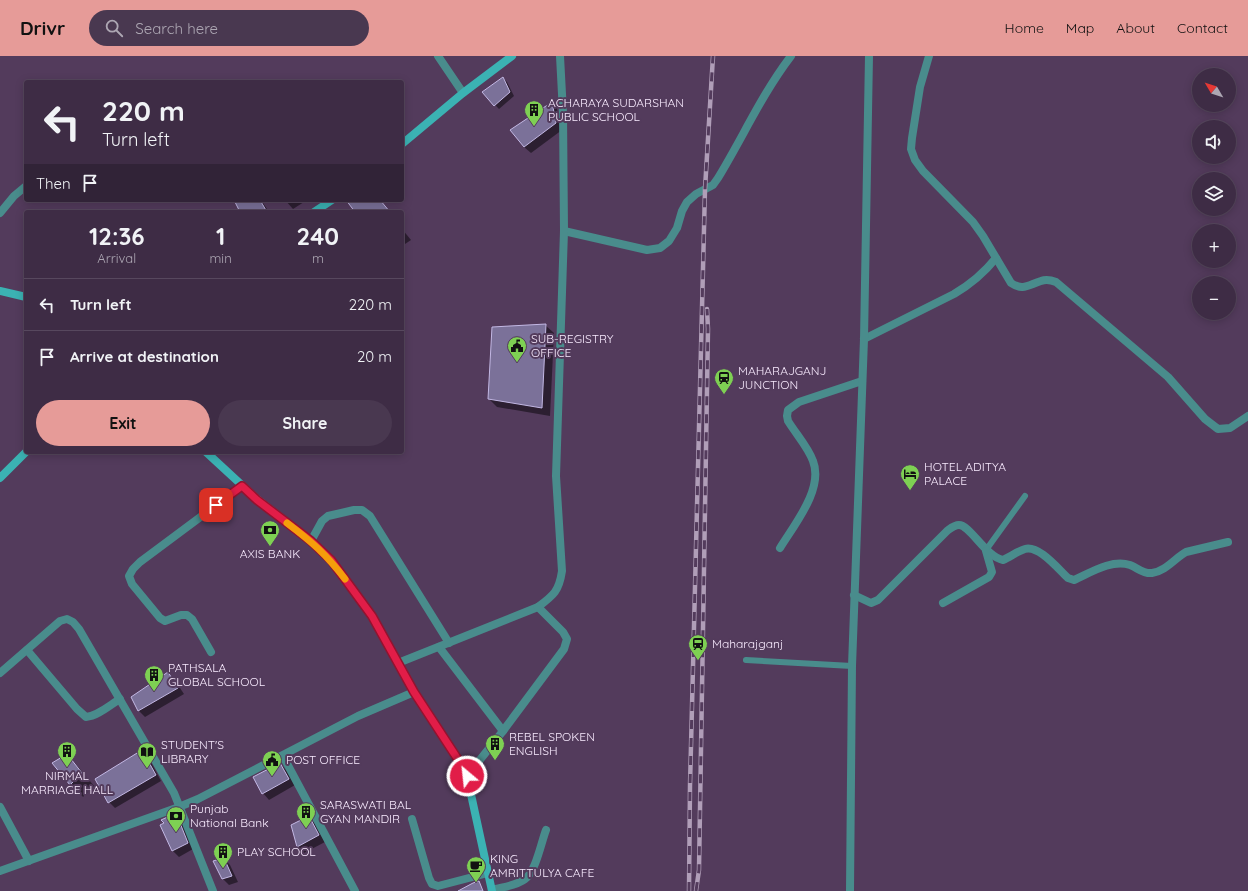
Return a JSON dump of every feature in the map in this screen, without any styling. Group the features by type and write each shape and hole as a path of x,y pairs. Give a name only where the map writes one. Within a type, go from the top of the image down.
{"street":[{"path":"438,56 463,93"},
{"path":"404,142 463,93 512,56"},
{"path":"398,663 509,617 538,607 550,598 560,586 562,571 556,476 564,231 564,113 560,56"},
{"path":"564,231 647,250 660,248 669,241 677,228 682,211 687,202 696,194 713,185 718,178 761,100 791,56"},
{"path":"850,891 852,666 864,339 869,56"},
{"path":"929,56 920,87 911,149 915,160 923,171 973,222 1011,283 1017,287 1026,287 1042,280 1049,280 1056,282 1065,288 1168,377 1205,419 1218,429 1230,428 1248,416"},
{"path":"0,213 14,196 24,188"},
{"path":"317,210 329,202"},
{"path":"864,339 954,294 987,269 996,258"},
{"path":"0,291 24,297"},
{"path":"780,548 807,503 813,490 815,480 813,461 788,421 786,416 788,410 799,402 862,381"},
{"path":"0,478 24,454"},
{"path":"208,454 257,500 311,541 331,560 362,601 414,692 459,761 467,776 492,891 518,883 529,876 533,869 546,830"},
{"path":"211,652 192,619 187,615 181,615 165,621 160,618 132,584 129,576 140,562 242,486"},
{"path":"311,541 322,522 328,516 354,510 362,510 370,516 449,643"},
{"path":"854,595 872,603 878,600 953,526 960,525 965,527 986,550 998,559 1003,560 1024,549 1030,548 1037,550 1068,578 1074,580 1099,569 1119,564 1129,565 1147,574 1154,573 1162,570 1186,552 1228,542"},
{"path":"942,603 989,577 992,572 986,550"},
{"path":"467,776 503,731 564,649 567,639 563,632 538,607"},
{"path":"0,673 60,621 67,619 72,622 79,630 174,793 213,891"},
{"path":"439,647 503,731"},
{"path":"27,650 77,709 86,716 96,714 120,699"},
{"path":"0,871 180,807 283,756 358,716 414,692"},
{"path":"283,756 355,891"},
{"path":"0,807 29,860"},
{"path":"412,819 432,884 438,886 488,873"}],"lane":[{"path":"986,550 1025,496"},
{"path":"746,660 852,666"}],"building":[{"path":"503,77 510,92 494,106 482,92"},
{"name":"ACHARAYA SUDARSHAN PUBLIC SCHOOL","path":"552,102 556,123 524,147 510,130"},
{"path":"235,202 261,202 266,210 239,210"},
{"path":"348,202 382,202 388,210 354,210"},
{"name":"SUB-REGISTRY OFFICE","path":"546,324 542,408 488,399 492,327"},
{"name":"PATHSALA GLOBAL SCHOOL","path":"168,672 178,688 138,711 131,697"},
{"path":"142,750 156,775 108,803 95,779"},
{"name":"NIRMAL MARRIAGE HALL","path":"67,754 82,773 70,785 52,763"},
{"name":"POST OFFICE","path":"280,763 289,779 262,794 253,777"},
{"name":"Punjab National Bank","path":"172,815 173,819 178,818 188,843 172,851 160,825 164,823 161,820"},
{"name":"SARASWATI BAL GYAN MANDIR","path":"309,816 319,835 297,847 291,825"},
{"name":"PLAY SCHOOL","path":"224,858 232,876 222,879 213,861"},
{"name":"KING AMRITTULYA CAFE","path":"479,881 483,891 458,891 473,883"}],"railway":[{"path":"689,891 690,786 705,189 713,56"},
{"path":"696,891 699,870 708,329 707,309"}],"slow traffic":[{"path":"287,523 321,549 345,579"}],"place":[{"name":"ACHARAYA SUDARSHAN PUBLIC SCHOOL","path":"534,127"},
{"name":"SUB-REGISTRY OFFICE","path":"517,363"},
{"name":"MAHARAJGANJ JUNCTION","path":"724,395"},
{"name":"HOTEL ADITYA PALACE","path":"910,491"},
{"name":"AXIS BANK","path":"270,547"},
{"name":"Maharajganj","path":"698,661"},
{"name":"PATHSALA GLOBAL SCHOOL","path":"154,692"},
{"name":"REBEL SPOKEN ENGLISH","path":"495,761"},
{"name":"NIRMAL MARRIAGE HALL","path":"67,768"},
{"name":"STUDENT'S LIBRARY","path":"147,769"},
{"name":"POST OFFICE","path":"272,777"},
{"name":"SARASWATI BAL GYAN MANDIR","path":"306,829"},
{"name":"Punjab National Bank","path":"176,833"},
{"name":"PLAY SCHOOL","path":"223,869"},
{"name":"KING AMRITTULYA CAFE","path":"476,883"}],"route":[{"path":"216,505 242,486 257,500 321,549 331,560 372,616 414,692 459,761 467,776"}]}
